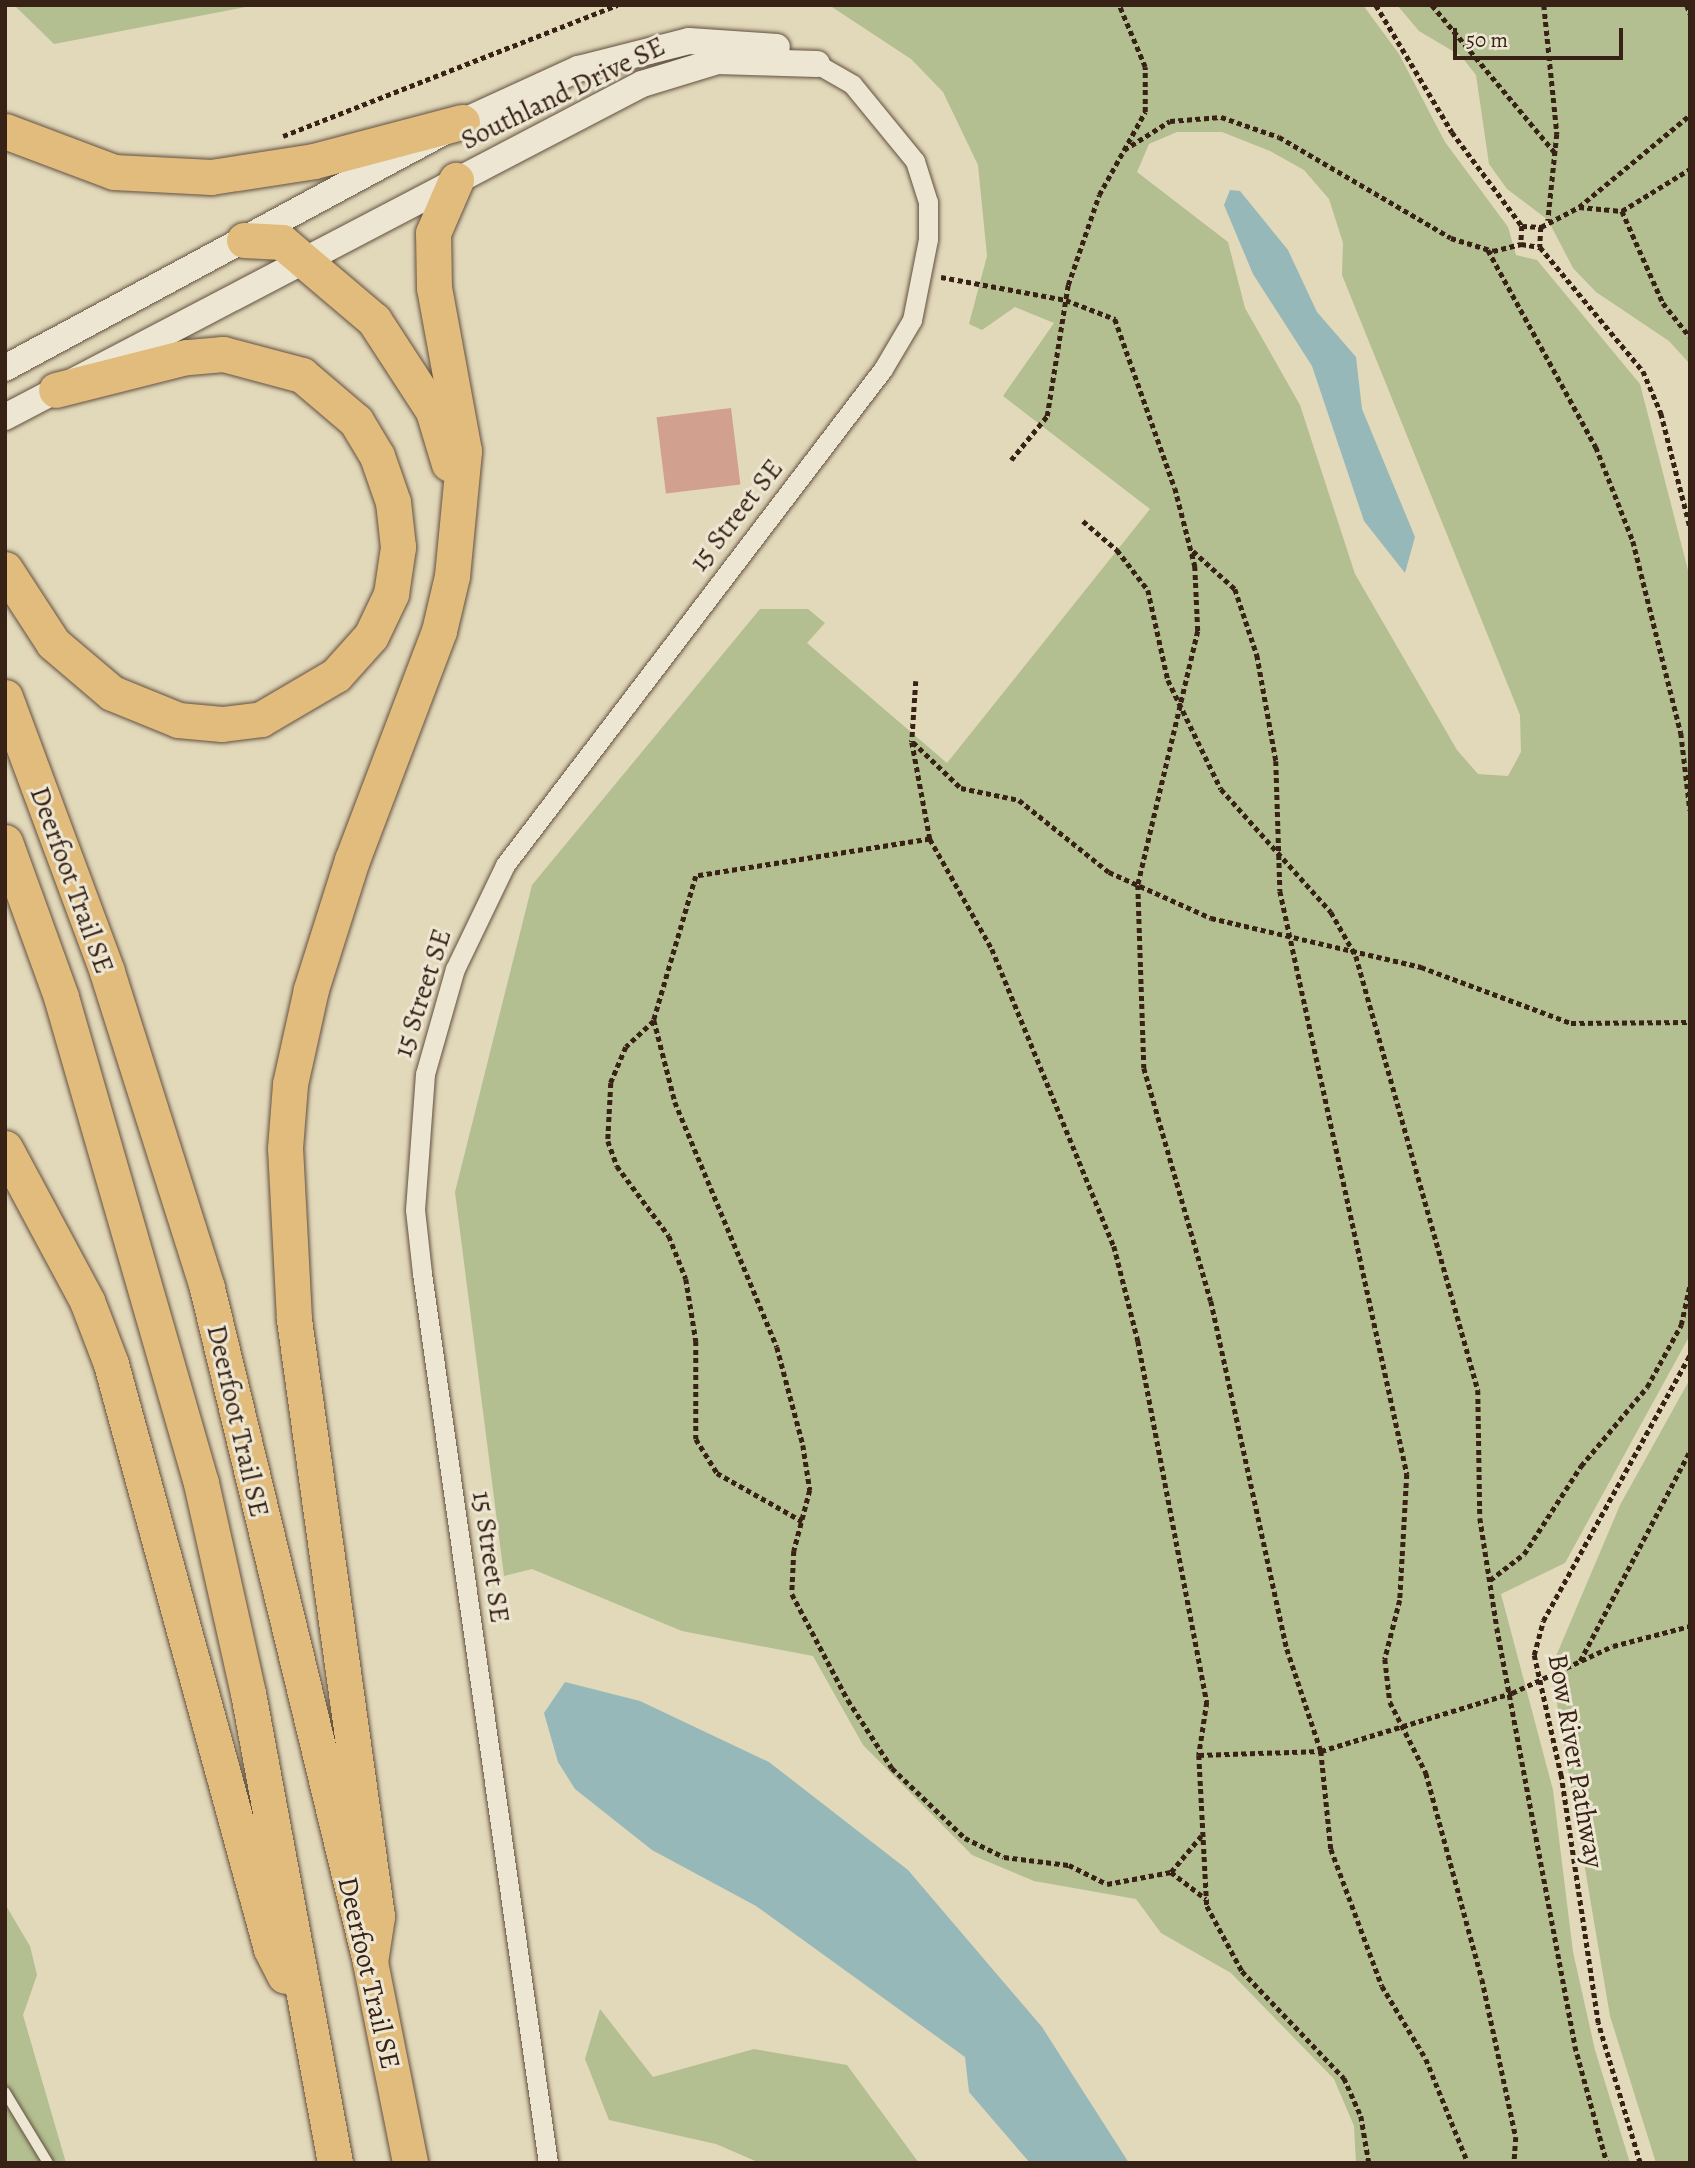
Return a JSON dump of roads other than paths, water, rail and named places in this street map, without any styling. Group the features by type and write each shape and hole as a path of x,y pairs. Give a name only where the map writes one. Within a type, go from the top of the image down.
{"highway":[{"path":"5,131 114,172 211,177 314,161 462,122"},
{"path":"370,1962 377,1916 294,1319 285,1148 290,1084 311,989 352,860 439,631 452,576 455,499 464,451 434,288 433,233 456,180"},
{"path":"244,240 282,242 304,256 374,320 401,356 444,437 455,499"},
{"path":"5,569 53,643 112,694 178,720 222,724 261,719 337,675 371,636 391,594 396,525 377,456 356,421 302,375 223,354 186,357 56,390"},
{"name":"Deerfoot Trail SE","path":"5,697 107,972 207,1288 370,1962 410,2163"},
{"name":"Deerfoot Trail SE","path":"5,842 65,1010 201,1483 248,1693 303,2010 335,2163"},
{"path":"5,1148 87,1301 111,1364 271,1949 303,2010"}],"main road":[{"name":"Southland Drive SE","path":"5,368 462,122 578,69 646,47 752,43 817,64"},
{"name":"Southland Drive SE","path":"5,417 304,256 687,68 777,60 817,64"}],"street":[{"name":"15 Street SE","path":"548,2163 422,1273 415,1210 425,1074 455,969 505,865 883,369 912,320 926,274 928,202 915,161 852,84 817,64"}],"lane":[{"path":"5,2092 48,2163"}],"water":[{"path":"1230,190 1240,191 1288,250 1317,312 1356,357 1362,409 1415,537 1405,573 1364,521 1312,366 1253,274 1224,205"},
{"path":"565,1682 640,1701 769,1762 908,1870 1042,2027 1129,2163 1030,2163 969,2092 965,2057 756,1906 652,1850 575,1789 558,1762 544,1713"}]}
